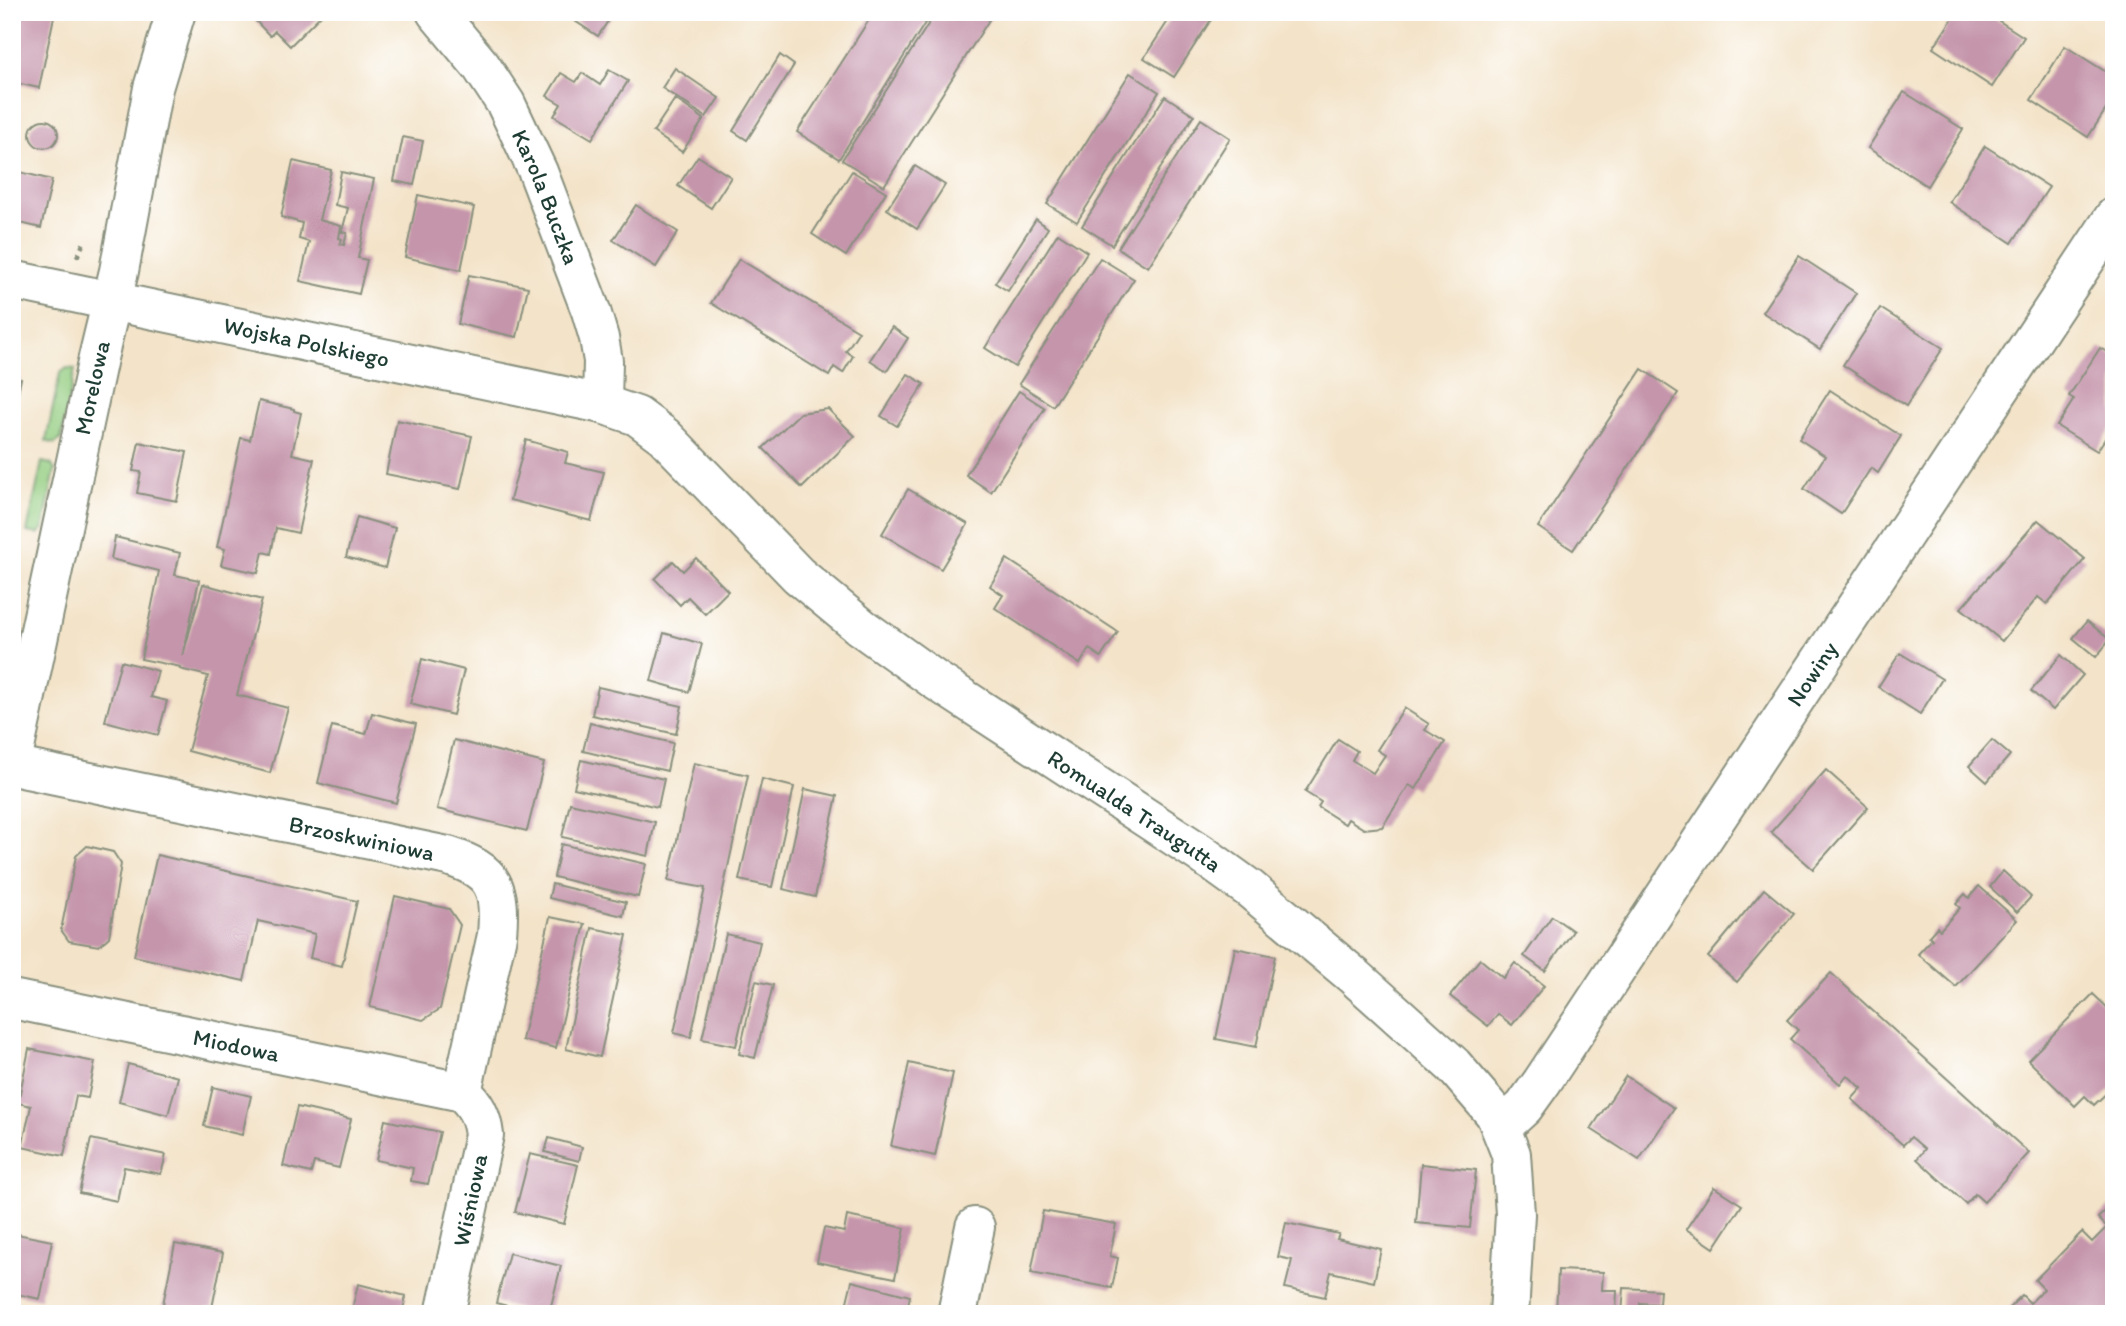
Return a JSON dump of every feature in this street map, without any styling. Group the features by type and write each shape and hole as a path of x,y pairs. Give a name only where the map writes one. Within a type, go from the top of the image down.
{"street":[{"name":"Morelowa","path":"12,764 119,271 153,88 176,12"},
{"name":"Karola Buczka","path":"436,12 481,66 506,104 523,138 591,312 603,361 602,404"},
{"name":"Nowiny","path":"1502,1127 1524,1107 1542,1082 2034,334 2100,269 2114,217"},
{"name":"Wojska Polskiego","path":"12,280 602,404"},
{"name":"Romualda Traugutta","path":"602,404 637,416 664,436 798,575 861,627 1258,895 1453,1065 1485,1100 1502,1127 1511,1154 1514,1181 1509,1314"},
{"name":"Brzoskwiniowa","path":"12,764 448,856 481,870 493,882 498,897 499,916 462,1092"},
{"name":"Miodowa","path":"12,999 462,1092"},
{"name":"Wiśniowa","path":"445,1314 484,1135 477,1109 462,1092"},
{"path":"957,1314 975,1227"}],"path":[{"path":"71,262 79,255 89,231"}],"green space":[{"path":"67,368 75,369 61,439 55,444 46,441 60,373"},
{"path":"42,462 51,464 55,470 43,529 38,534 27,532"}],"building":[{"path":"12,12 55,12 39,88 12,82"},
{"path":"259,12 324,12 290,46 275,31 270,36 253,18"},
{"path":"561,12 614,12 598,36"},
{"path":"874,12 932,12 839,159 797,132"},
{"path":"936,12 994,12 884,186 842,160"},
{"path":"1174,12 1216,12 1174,77 1144,58"},
{"path":"1957,12 1985,12 2024,37 1992,87 1933,48"},
{"path":"2065,46 2114,77 2114,97 2088,137 2031,100"},
{"path":"780,55 794,65 747,140 733,131"},
{"path":"675,68 719,98 706,117 662,88"},
{"path":"609,70 628,81 592,139 554,116 561,104 547,96 561,73 576,82 582,73 600,85"},
{"path":"1130,73 1159,92 1077,222 1047,204"},
{"path":"1904,92 1963,129 1927,186 1868,148"},
{"path":"1165,96 1194,115 1112,245 1082,226"},
{"path":"675,99 704,119 682,152 653,132"},
{"path":"1201,119 1230,138 1148,267 1118,248"},
{"path":"44,120 54,124 58,134 54,144 44,148 34,144 30,134 34,124"},
{"path":"403,137 423,141 414,185 394,181"},
{"path":"1985,146 2049,187 2012,243 1949,202"},
{"path":"698,156 731,177 711,208 678,186"},
{"path":"293,161 331,170 319,220 341,226 339,238 342,239 340,244 344,245 347,233 342,232 348,208 335,205 341,172 374,179 358,258 367,260 359,294 300,281 309,242 299,239 302,223 281,217"},
{"path":"915,166 945,185 917,229 887,209"},
{"path":"12,170 52,180 41,228 12,221"},
{"path":"852,171 886,192 846,256 812,234"},
{"path":"418,195 474,207 461,270 405,257"},
{"path":"636,205 678,232 656,267 613,240"},
{"path":"1036,219 1048,228 1008,291 995,283"},
{"path":"1058,233 1087,252 1015,367 985,348"},
{"path":"1799,256 1856,293 1820,349 1762,312"},
{"path":"1100,258 1134,279 1053,406 1019,384"},
{"path":"739,259 859,331 846,351 853,356 843,373 834,367 829,376 711,303"},
{"path":"469,275 528,287 517,337 458,324"},
{"path":"1880,308 1943,348 1906,406 1843,365"},
{"path":"892,327 908,338 887,371 870,360"},
{"path":"2100,348 2114,356 2114,425 2097,451 2057,426 2074,399 2069,396"},
{"path":"1642,369 1678,393 1573,550 1538,527"},
{"path":"908,374 924,384 897,426 881,416"},
{"path":"12,377 21,379 13,413 12,413"},
{"path":"1830,390 1901,436 1878,473 1871,468 1841,514 1804,489 1825,456 1799,439"},
{"path":"1019,391 1045,408 991,492 966,475"},
{"path":"259,401 301,413 292,454 314,459 298,533 276,528 271,554 263,552 258,573 221,565 225,549 217,547 241,438 250,440"},
{"path":"828,409 855,436 802,488 763,448 800,413"},
{"path":"397,420 472,436 460,489 386,474"},
{"path":"526,440 568,452 565,463 604,472 591,521 510,500"},
{"path":"139,442 187,452 177,501 137,493 141,472 133,471"},
{"path":"908,489 968,524 941,569 882,534"},
{"path":"357,517 395,528 385,568 346,557"},
{"path":"2038,520 2085,559 2047,604 2038,597 2002,641 1961,608"},
{"path":"115,537 180,553 175,575 199,580 183,655 203,584 262,600 237,695 288,708 270,773 188,751 208,676 141,659 159,571 111,559"},
{"path":"696,558 728,591 705,614 688,597 680,605 655,579 673,561 683,571"},
{"path":"1007,559 1118,632 1101,657 1089,649 1080,664 995,608 1003,595 990,586"},
{"path":"2087,621 2110,640 2096,657 2073,638"},
{"path":"664,633 702,644 689,692 651,681"},
{"path":"1900,653 1942,679 1920,714 1878,687"},
{"path":"2061,655 2083,675 2053,710 2031,691"},
{"path":"422,659 464,670 453,715 410,704"},
{"path":"121,661 158,671 151,697 167,701 158,735 105,721"},
{"path":"598,687 682,706 676,734 592,715"},
{"path":"1404,708 1429,724 1425,730 1445,742 1416,789 1409,785 1382,827 1364,829 1348,819 1345,824 1318,807 1321,802 1305,792 1338,739 1357,751 1352,760 1373,773 1385,755 1377,750"},
{"path":"372,713 416,724 396,803 318,783 332,726 366,734"},
{"path":"590,723 673,743 667,771 583,751"},
{"path":"454,740 544,763 527,831 437,809"},
{"path":"1992,740 2010,755 1987,782 1969,766"},
{"path":"581,760 664,779 658,807 574,788"},
{"path":"694,763 748,775 691,1037 674,1033 705,888 668,881"},
{"path":"1826,770 1868,807 1813,869 1771,832"},
{"path":"762,779 794,787 772,887 739,880"},
{"path":"805,789 837,796 815,897 783,889"},
{"path":"570,803 655,822 648,856 562,837"},
{"path":"561,844 646,864 638,897 554,877"},
{"path":"87,846 113,852 121,864 109,937 99,946 69,941 61,930 76,856"},
{"path":"157,855 357,901 342,966 310,958 315,934 258,921 244,981 134,956"},
{"path":"2003,871 2031,897 2017,912 1990,887"},
{"path":"552,884 626,902 623,916 549,898"},
{"path":"1979,886 2017,920 1956,987 1918,954 1932,939 1929,936 1937,927 1940,930 1960,908 1956,904 1965,894 1969,898"},
{"path":"1764,889 1794,914 1737,982 1708,957"},
{"path":"395,896 449,909 460,925 440,1009 423,1020 370,1007"},
{"path":"1552,916 1573,931 1545,971 1524,956"},
{"path":"550,917 585,924 556,1048 522,1040"},
{"path":"592,928 627,935 600,1057 566,1049"},
{"path":"726,934 760,942 736,1046 702,1039"},
{"path":"1235,948 1275,956 1256,1047 1216,1039"},
{"path":"1480,959 1503,978 1515,963 1544,986 1512,1025 1498,1014 1488,1026 1450,996"},
{"path":"1831,973 2029,1153 1984,1202 1975,1194 1966,1204 1917,1159 1925,1149 1911,1137 1903,1145 1852,1099 1862,1088 1847,1075 1840,1084 1790,1039 1798,1030 1787,1020"},
{"path":"756,981 773,985 755,1058 739,1054"},
{"path":"2093,994 2114,1014 2114,1086 2094,1105 2085,1096 2075,1106 2028,1060"},
{"path":"29,1049 95,1062 88,1098 76,1096 64,1156 22,1147 31,1106 18,1103"},
{"path":"909,1063 953,1073 935,1156 891,1146"},
{"path":"128,1064 178,1077 168,1115 119,1102"},
{"path":"1626,1076 1674,1108 1639,1160 1591,1129"},
{"path":"213,1087 251,1096 242,1135 204,1126"},
{"path":"297,1107 351,1119 339,1168 314,1162 311,1173 283,1166"},
{"path":"385,1120 440,1132 428,1184 411,1181 413,1168 376,1160"},
{"path":"549,1138 582,1147 579,1161 545,1152"},
{"path":"91,1139 166,1155 161,1174 124,1167 117,1201 79,1193"},
{"path":"530,1154 578,1165 564,1224 515,1212"},
{"path":"1421,1164 1476,1170 1470,1228 1416,1223"},
{"path":"1714,1187 1742,1205 1714,1248 1686,1229"},
{"path":"2114,1202 2114,1314 2003,1314 2022,1295 2030,1303 2044,1289 2035,1280 2082,1232 2092,1242 2107,1227 2098,1218"},
{"path":"1043,1211 1116,1224 1110,1256 1118,1258 1112,1288 1031,1273"},
{"path":"847,1216 905,1228 895,1278 817,1262 824,1228 844,1232"},
{"path":"1286,1223 1339,1234 1337,1239 1381,1249 1374,1282 1331,1272 1325,1297 1285,1288 1292,1260 1278,1257"},
{"path":"12,1233 52,1241 40,1299 12,1293"},
{"path":"175,1244 223,1253 212,1308 206,1307 205,1314 161,1314"},
{"path":"509,1253 561,1266 549,1314 537,1314 496,1303"},
{"path":"1558,1270 1603,1272 1602,1290 1617,1290 1616,1314 1556,1314"},
{"path":"852,1281 910,1296 906,1314 844,1314"},
{"path":"358,1284 406,1296 402,1314 351,1314"},
{"path":"1624,1288 1660,1290 1659,1304 1640,1303 1640,1314 1622,1314"},
{"path":"12,1306 37,1311 36,1314 12,1314"}]}
